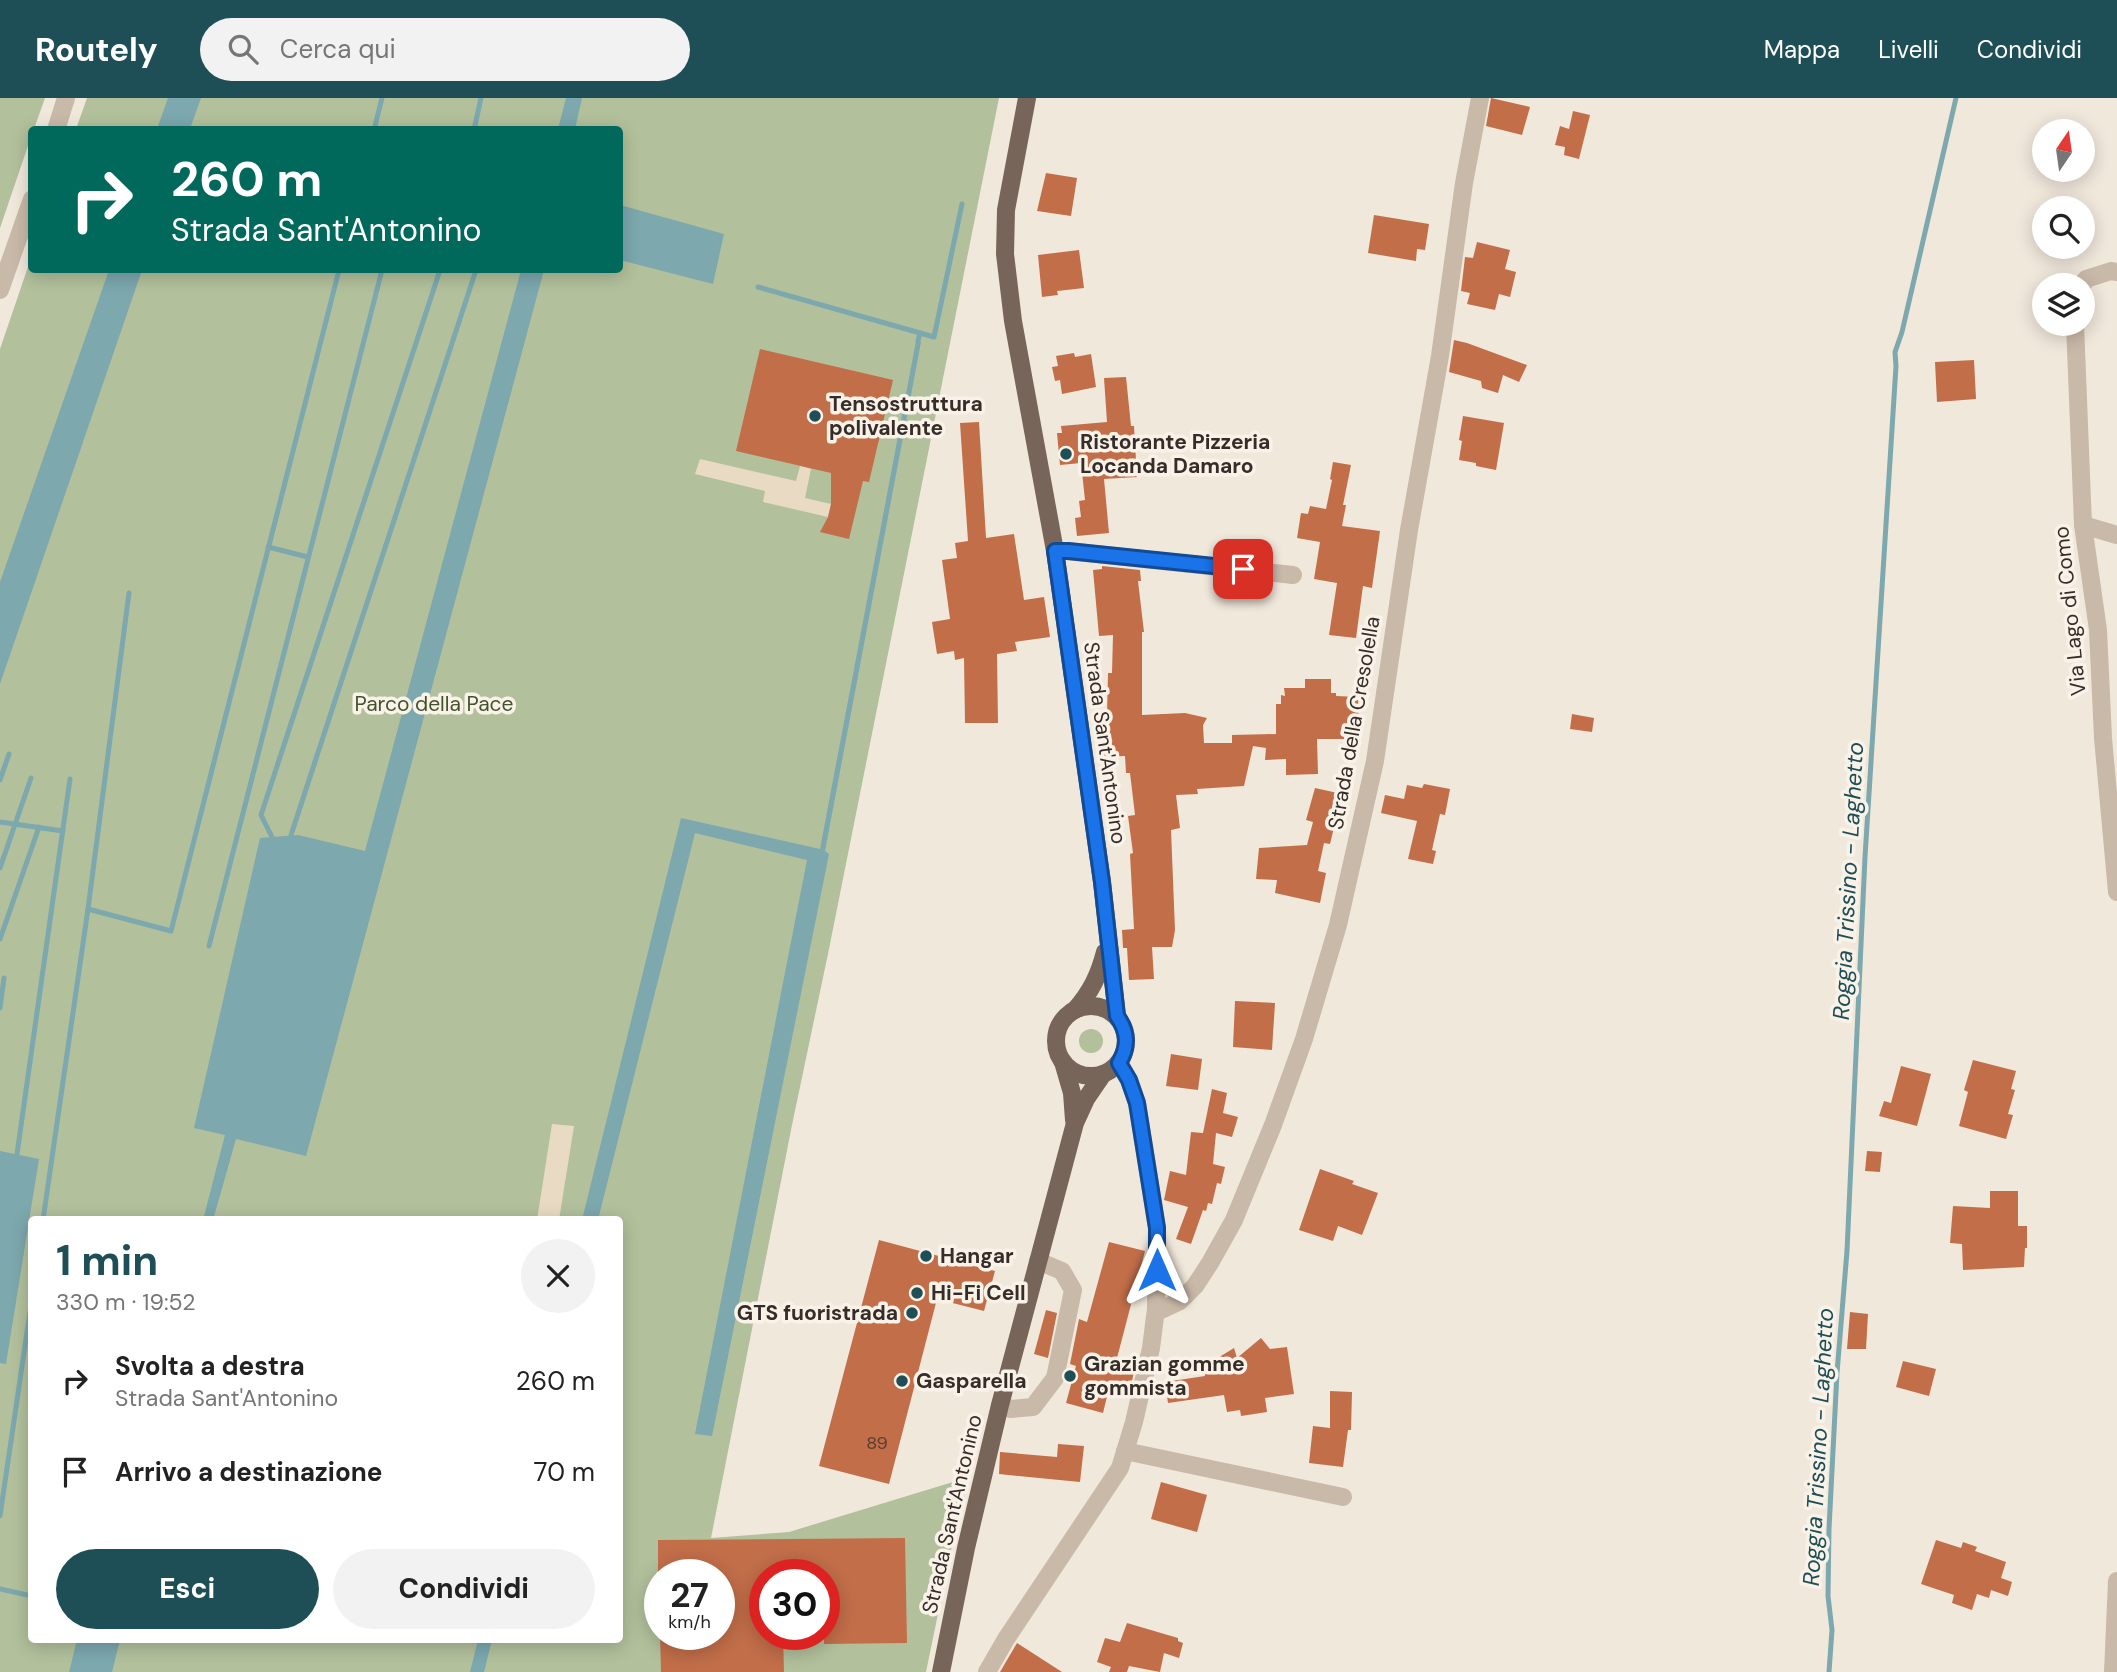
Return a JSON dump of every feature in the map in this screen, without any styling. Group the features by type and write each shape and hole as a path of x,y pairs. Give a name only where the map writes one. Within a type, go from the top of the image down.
{"main road":[{"name":"Strada Sant'Antonino","path":"941,1672 966,1548 1000,1405 1074,1123 1103,1074 1119,1063 1126,1044 1122,1024 1117,1016 1102,882 1055,551 1013,321 1005,254 1006,210 1027,98"},
{"name":"Strada Sant'Antonino","path":"1074,1123 1072,1093 1056,1039 1059,1027 1066,1017 1088,995 1098,976 1108,942"},
{"path":"1075,1010 1097,1006 1108,1009 1117,1016"},
{"path":"1063,1062 1081,1074 1103,1074"}],"street":[{"path":"57,126 66,98"},
{"name":"Strada della Cresolella","path":"1156,1309 1163,1309 1180,1301 1195,1286 1234,1220 1273,1125 1338,925 1375,761 1409,530 1440,356 1464,183 1480,98"},
{"path":"0,290 28,210"},
{"path":"2095,276 2117,272"},
{"name":"Via Lago di Como","path":"2075,336 2083,526 2098,630 2103,738 2115,845 2117,892"},
{"path":"2083,526 2117,535"},
{"path":"1055,551 1293,575"},
{"path":"987,1672 1006,1639 1120,1468 1151,1348 1156,1309 1157,1228 1137,1103 1129,1080 1119,1063"},
{"path":"1000,1405 1010,1409 1033,1407 1055,1378 1073,1290 1062,1271 1038,1261"},
{"path":"1125,1451 1343,1497"},
{"path":"2113,1672 2117,1581"}],"green space":[{"path":"0,98 45,98 35,126 28,126 28,146 0,228"},
{"name":"Parco della Pace","path":"87,98 999,98 711,1538 789,1532 966,1478 926,1672 0,1672 0,349 28,267 28,273 623,273 623,126 77,126"},
{"path":"1091,1029 1100,1032 1103,1041 1100,1050 1091,1053 1082,1050 1079,1041 1082,1032"}],"shaded area":[{"path":"700,459 796,481 800,466 811,469 805,498 831,504 828,517 763,502 765,491 695,474"},
{"path":"552,1124 574,1126 560,1216 538,1216"}],"water":[{"path":"168,98 201,98 191,126 158,126"},
{"path":"566,98 582,98 576,126 559,126"},
{"path":"623,206 724,234 713,284 623,261"},
{"path":"108,273 141,273 0,684 0,582"},
{"path":"520,273 543,273 306,1156 236,1139 214,1216 204,1216 225,1135 194,1128 260,838 298,835 365,851"},
{"path":"916,341 921,342 825,851 829,854 712,1436 695,1434 807,860 695,833 599,1216 583,1216 681,818 820,849"},
{"path":"0,1151 39,1159 6,1364 0,1363"},
{"path":"76,1643 119,1643 112,1672 69,1672"},
{"path":"477,1643 491,1643 484,1672 470,1672"}],"building":[{"path":"1491,98 1530,107 1522,135 1486,126"},
{"path":"1573,111 1590,115 1579,159 1564,155 1565,147 1555,145 1560,126 1569,129"},
{"path":"1046,173 1077,178 1071,216 1037,211"},
{"path":"1374,215 1429,224 1425,250 1417,249 1416,261 1368,253"},
{"path":"1477,242 1510,250 1505,269 1516,272 1510,297 1499,294 1495,310 1467,304 1470,293 1461,291 1465,257 1473,258"},
{"path":"1079,250 1084,288 1057,291 1058,295 1042,297 1038,255"},
{"path":"1454,340 1527,365 1519,382 1503,375 1498,393 1482,388 1481,381 1449,372"},
{"name":"Tensostruttura polivalente","path":"760,349 893,380 869,482 863,481 849,539 820,532 831,504 831,473 736,451"},
{"path":"1074,353 1075,357 1091,354 1096,387 1062,394 1060,380 1055,381 1052,367 1058,366 1056,356"},
{"path":"1974,360 1976,399 1937,402 1935,362"},
{"path":"1126,377 1131,426 1134,426 1137,477 1104,479 1109,533 1077,536 1075,518 1081,517 1079,501 1085,500 1081,463 1060,465 1057,433 1062,433 1061,426 1107,422 1104,378"},
{"path":"1463,416 1504,423 1496,470 1459,460"},
{"path":"979,422 986,538 1014,534 1024,600 1044,597 1050,637 1015,642 1017,651 997,654 998,723 965,723 964,658 955,660 954,651 937,654 932,622 950,619 942,560 957,558 955,543 968,541 960,423"},
{"path":"1333,462 1351,465 1342,526 1380,531 1372,588 1363,586 1356,638 1329,635 1337,583 1314,579 1320,542 1297,538 1301,513 1308,514 1310,506 1326,509"},
{"path":"1102,566 1140,570 1141,581 1138,581 1144,632 1142,715 1185,713 1207,718 1203,725 1204,743 1232,743 1232,735 1276,734 1276,704 1281,704 1281,695 1285,696 1284,688 1305,688 1305,679 1331,679 1331,693 1336,693 1336,696 1358,697 1359,726 1349,726 1349,731 1344,731 1344,739 1317,739 1318,774 1286,775 1286,759 1265,760 1266,748 1253,746 1244,786 1197,789 1198,794 1176,795 1180,828 1171,830 1175,930 1172,947 1152,947 1154,979 1129,980 1127,948 1123,948 1122,930 1134,929 1130,854 1133,853 1128,816 1135,815 1125,756 1102,757 1100,716 1107,716 1108,673 1112,673 1113,635 1099,636 1093,570 1102,569"},
{"path":"1572,714 1594,718 1592,732 1570,729"},
{"path":"1424,784 1450,789 1445,815 1440,814 1432,850 1436,851 1433,864 1408,859 1417,821 1381,813 1385,795 1404,799 1407,785 1422,788"},
{"path":"1315,788 1342,794 1330,844 1324,843 1318,871 1326,873 1320,903 1275,893 1277,880 1256,879 1259,848 1307,845 1313,822 1306,820"},
{"path":"1235,1001 1275,1003 1272,1050 1233,1047"},
{"path":"1171,1054 1202,1059 1198,1090 1166,1086"},
{"path":"1973,1060 2016,1071 2011,1089 2015,1090 2008,1114 2013,1115 2006,1139 1959,1126 1968,1092 1964,1090"},
{"path":"1901,1066 1931,1074 1917,1126 1879,1116 1884,1101 1891,1103"},
{"path":"1212,1089 1227,1093 1223,1113 1238,1117 1232,1137 1216,1133 1213,1164 1225,1167 1221,1184 1217,1183 1212,1204 1208,1203 1206,1211 1203,1210 1191,1244 1176,1239 1188,1207 1164,1200 1170,1171 1186,1175 1191,1132 1203,1133"},
{"path":"1867,1151 1882,1152 1880,1172 1865,1171"},
{"path":"1320,1169 1378,1193 1362,1235 1338,1226 1333,1241 1299,1230"},
{"path":"1990,1191 2018,1191 2018,1226 2027,1226 2024,1267 1963,1270 1962,1244 1950,1243 1953,1206 1990,1208"},
{"path":"879,1240 995,1271 984,1311 937,1299 889,1484 819,1466"},
{"path":"1109,1242 1145,1251 1117,1358 1136,1363 1130,1390 1110,1384 1103,1413 1066,1403 1076,1366 1070,1364 1079,1319 1087,1322"},
{"path":"1046,1310 1057,1313 1048,1358 1034,1354"},
{"path":"1850,1312 1868,1314 1866,1349 1847,1349"},
{"path":"1261,1338 1270,1349 1287,1347 1294,1394 1265,1398 1267,1412 1241,1416 1240,1410 1227,1412 1224,1395 1168,1403 1165,1382 1205,1376 1203,1367 1234,1348 1237,1358"},
{"path":"1903,1361 1936,1369 1929,1396 1896,1387"},
{"path":"1330,1391 1352,1392 1351,1430 1348,1430 1343,1467 1309,1463 1313,1426 1330,1428"},
{"path":"1058,1444 1084,1446 1080,1482 999,1474 1000,1452 1057,1457"},
{"path":"1161,1482 1207,1495 1197,1532 1151,1519"},
{"path":"905,1538 907,1643 840,1644 840,1559 749,1559 749,1650 783,1650 784,1672 661,1672 660,1650 735,1650 735,1559 658,1559 658,1540"},
{"path":"1936,1540 1961,1548 1963,1542 1977,1547 1975,1551 2006,1562 2001,1578 2012,1582 2008,1596 1991,1590 1989,1598 1977,1594 1972,1610 1952,1603 1954,1595 1921,1584"},
{"path":"1127,1623 1178,1638 1178,1641 1183,1643 1179,1658 1164,1653 1160,1672 1129,1666 1127,1672 1109,1672 1111,1667 1097,1662 1105,1638 1120,1642"},
{"path":"1017,1643 1062,1672 1000,1672"}],"waterway":[{"path":"375,126 382,98"},
{"path":"475,126 481,98"},
{"name":"Roggia Trissino - Laghetto","path":"1829,1672 1832,1630 1828,1596 1829,1529 1847,1251 1865,857 1895,352 1902,332 1956,98"},
{"path":"918,341 920,333 934,337 962,204"},
{"path":"44,1216 88,909 171,931 338,273"},
{"path":"209,946 381,273"},
{"path":"272,837 261,815 439,273"},
{"path":"291,835 475,273"},
{"path":"758,287 920,333"},
{"path":"268,547 308,557"},
{"path":"88,909 129,593"},
{"path":"0,780 9,754"},
{"path":"0,868 31,778"},
{"path":"17,1154 70,779"},
{"path":"0,822 63,831"},
{"path":"0,939 39,827"},
{"path":"0,1008 4,978"},
{"path":"0,1516 28,1325"},
{"path":"0,1589 28,1595"}],"place":[{"name":"Tensostruttura polivalente","path":"815,416"},
{"name":"Ristorante Pizzeria Locanda Damaro","path":"1066,454"},
{"name":"Hangar","path":"926,1256"},
{"name":"Hi-Fi Cell","path":"917,1293"},
{"name":"GTS fuoristrada","path":"912,1313"},
{"name":"Grazian gomme gommista","path":"1070,1376"},
{"name":"Gasparella","path":"902,1381"}],"route":[{"path":"1157,1270 1157,1228 1137,1103 1129,1080 1119,1063 1124,1054 1126,1034 1117,1016 1102,882 1055,551 1243,569"}]}
